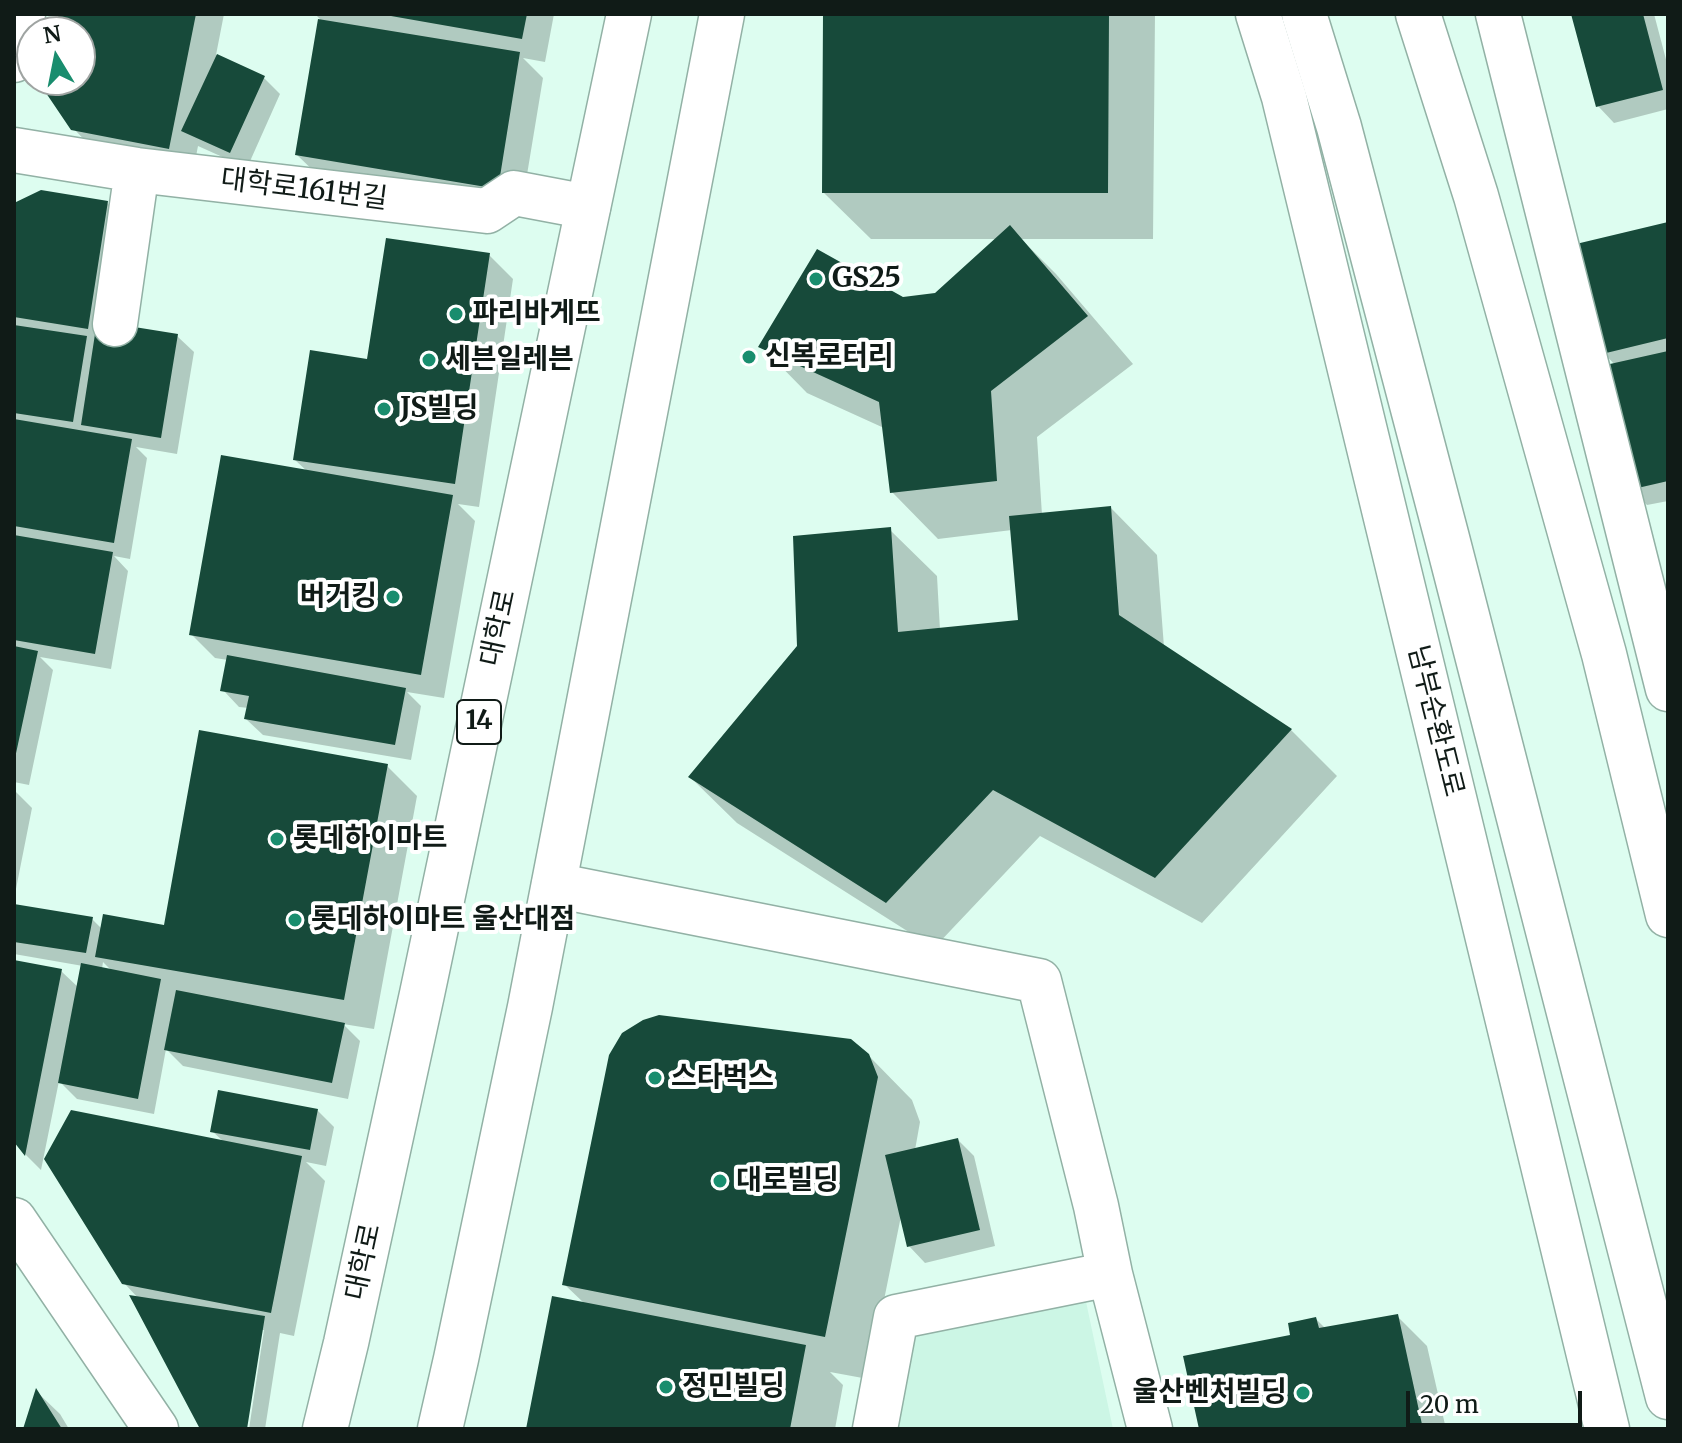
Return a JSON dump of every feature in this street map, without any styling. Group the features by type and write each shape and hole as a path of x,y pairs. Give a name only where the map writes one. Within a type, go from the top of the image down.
{"main road":[{"path":"14,60 23,14"},
{"name":"대학로","path":"325,1429 425,978 629,14"},
{"path":"440,1429 554,885 722,14"},
{"name":"남부순환도로","path":"1258,14 1284,97 1607,1429"},
{"path":"1304,14 1339,127 1668,1397"},
{"path":"1418,14 1476,196 1604,654 1668,915"},
{"path":"1498,14 1668,689"},
{"name":"대학로161번길","path":"14,150 137,170 487,211 514,193 588,207"},
{"path":"115,324 137,170"},
{"path":"554,885 1039,981 1150,1429"},
{"path":"14,1220 156,1429"},
{"path":"875,1429 896,1317 1110,1274"}],"shaded area":[{"path":"1085,1297 1113,1429 890,1429 907,1337"}],"building":[{"path":"196,14 169,149 71,130 48,96 96,96 96,16 58,16"},
{"path":"391,14 527,14 522,39"},
{"path":"823,14 1109,14 1108,193 822,193"},
{"path":"1571,14 1643,14 1663,90 1596,107"},
{"path":"318,19 520,52 498,189 295,155"},
{"path":"217,54 265,76 230,153 181,131"},
{"path":"41,190 108,201 88,329 14,317 14,203"},
{"path":"1668,222 1668,338 1602,354 1576,244"},
{"path":"1010,225 1088,316 991,391 997,481 890,493 879,402 758,347 817,249 903,297 935,293"},
{"name":"JS빌딩","path":"386,238 490,253 455,484 293,460 310,350 367,359"},
{"path":"97,321 178,334 161,438 81,425"},
{"path":"14,325 87,336 73,422 14,413"},
{"path":"1668,351 1668,481 1629,490 1601,366"},
{"path":"14,419 132,439 114,543 14,526"},
{"path":"221,455 453,495 421,675 189,635"},
{"path":"1111,506 1119,615 1292,729 1155,878 993,790 886,903 688,777 797,646 793,536 891,527 898,632 1018,620 1009,516"},
{"path":"14,535 113,552 95,654 14,640"},
{"path":"14,646 38,651 15,758 14,758"},
{"path":"227,655 406,688 395,745 244,719 249,696 220,691"},
{"name":"롯데하이마트","path":"199,730 388,764 344,1000 95,957 103,914 164,925"},
{"path":"14,904 93,917 86,953 14,942"},
{"path":"14,960 62,969 25,1156 14,1142"},
{"path":"81,963 161,979 138,1099 58,1083"},
{"path":"176,990 345,1023 332,1083 164,1050"},
{"name":"대로빌딩","path":"659,1015 851,1039 869,1054 878,1077 825,1337 562,1285 609,1055 622,1033 643,1020"},
{"path":"218,1090 318,1109 310,1150 210,1132"},
{"path":"71,1110 302,1156 271,1313 122,1284 44,1159"},
{"path":"958,1138 980,1230 907,1247 885,1155"},
{"path":"129,1295 265,1316 247,1429 200,1429"},
{"name":"정민빌딩","path":"552,1296 806,1345 790,1429 526,1429"},
{"name":"울산벤처빌딩","path":"1398,1314 1423,1429 1199,1429 1183,1356 1290,1335 1288,1323 1316,1317 1319,1328"},
{"path":"36,1388 62,1429 23,1429"}],"place":[{"name":"GS25","path":"816,279"},
{"name":"파리바게뜨","path":"456,314"},
{"name":"신복로터리","path":"749,357"},
{"name":"세븐일레븐","path":"429,360"},
{"name":"JS빌딩","path":"384,409"},
{"name":"버거킹","path":"393,597"},
{"name":"롯데하이마트","path":"277,839"},
{"name":"롯데하이마트 울산대점","path":"295,920"},
{"name":"스타벅스","path":"655,1078"},
{"name":"대로빌딩","path":"720,1181"},
{"name":"정민빌딩","path":"666,1387"},
{"name":"울산벤처빌딩","path":"1303,1393"}]}
